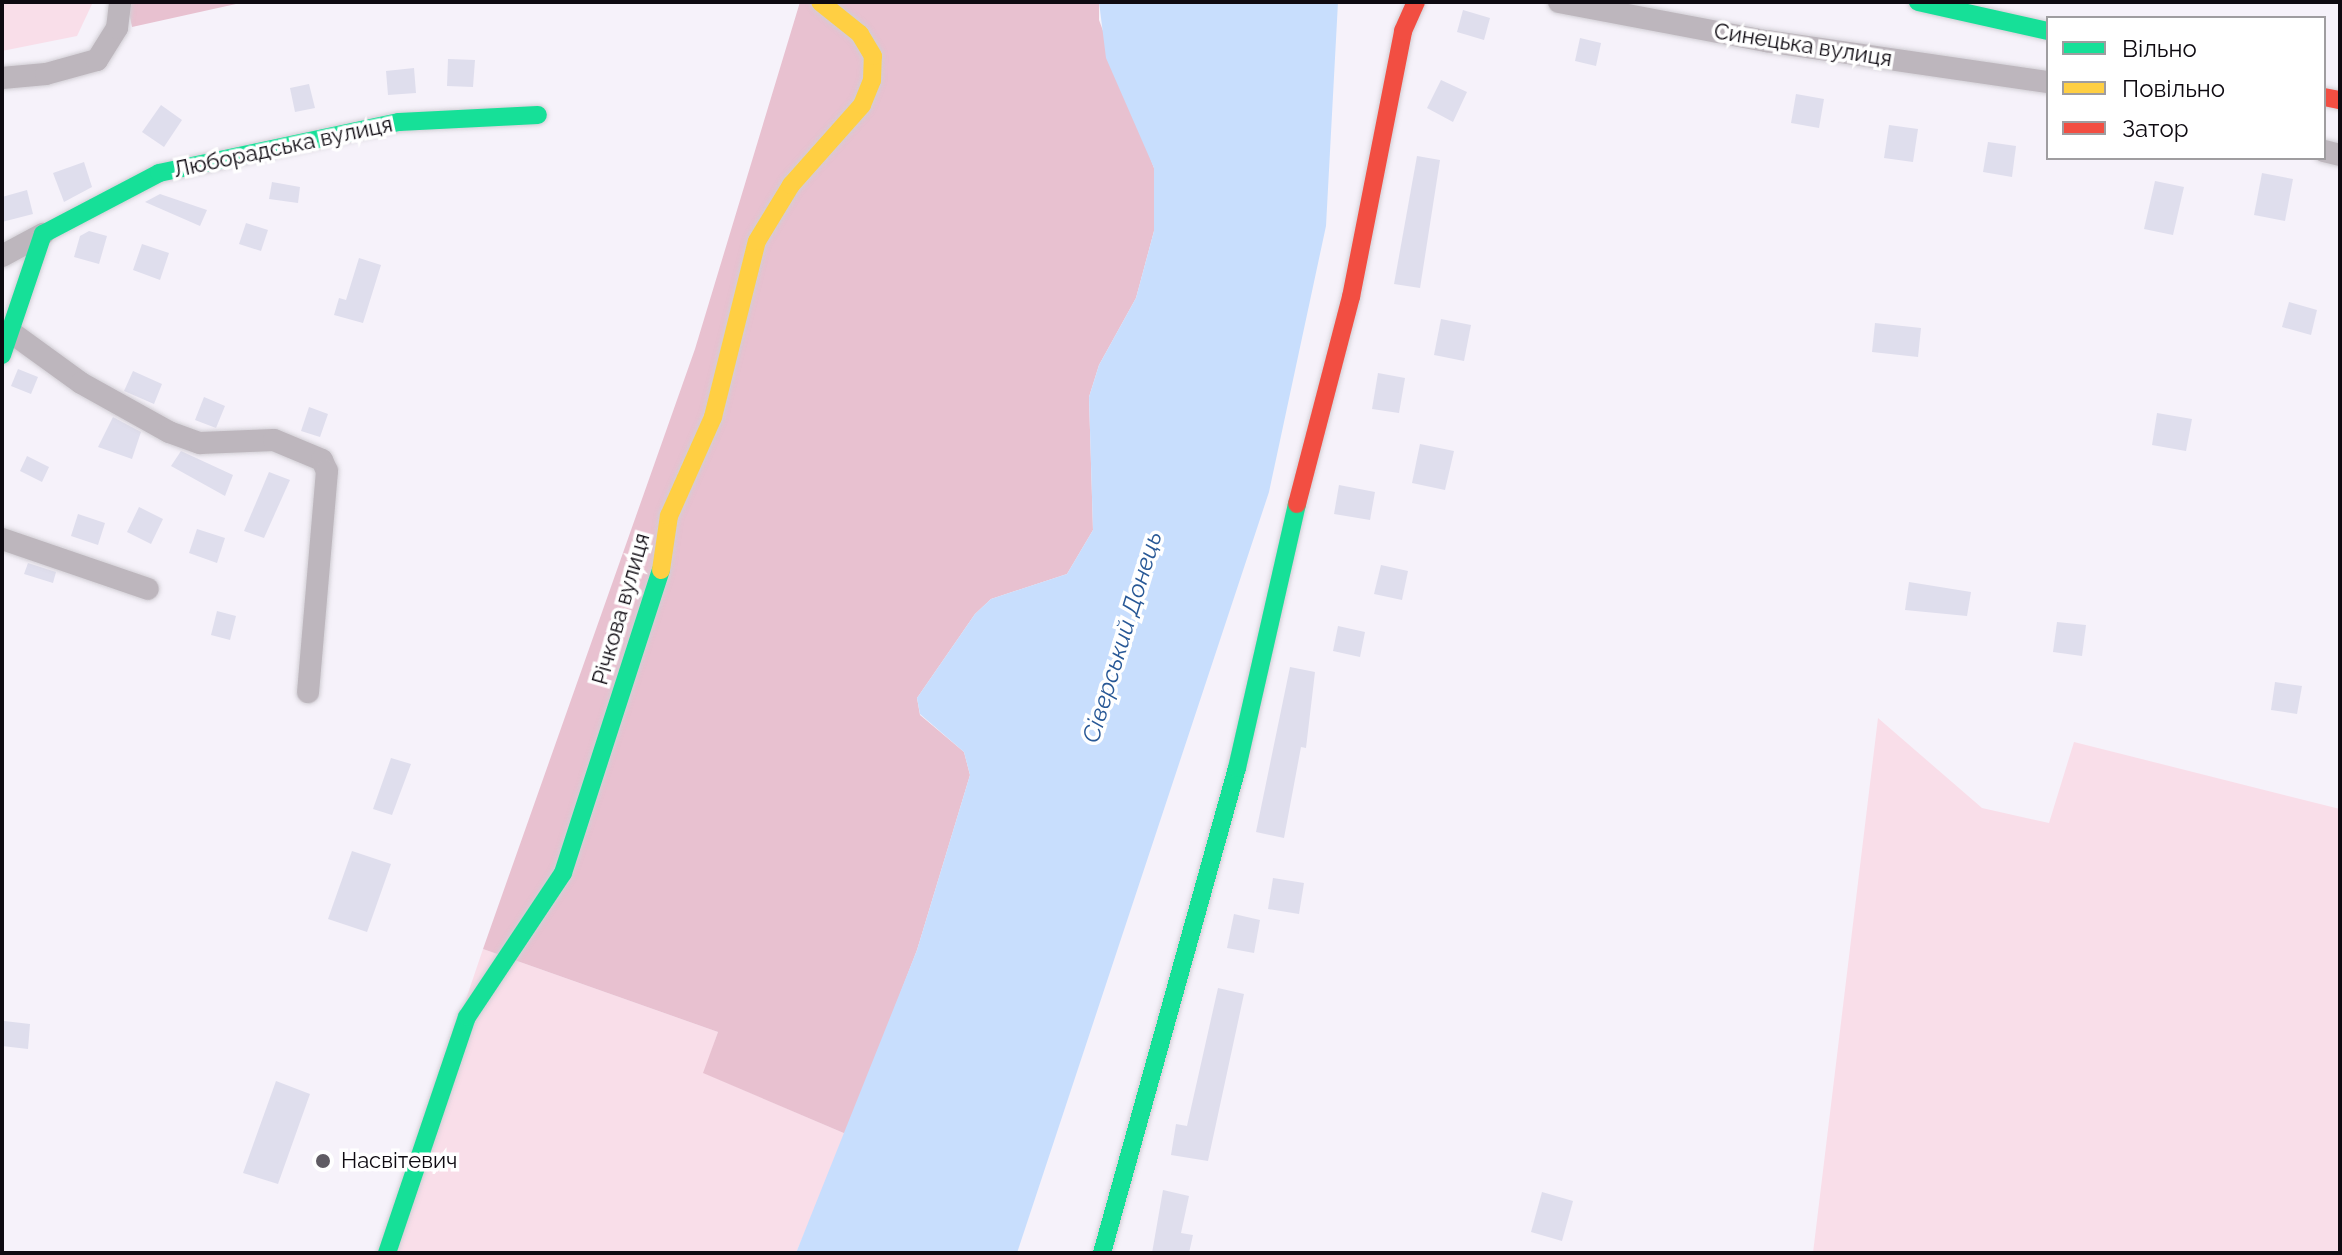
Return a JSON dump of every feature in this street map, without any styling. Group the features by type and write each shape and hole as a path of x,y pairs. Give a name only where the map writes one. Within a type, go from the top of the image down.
{"street":[{"path":"2,78 46,74 97,60 117,28 120,2"},
{"name":"Річкова вулиця","path":"387,1253 467,1017 563,873 660,576 669,516 713,417 757,241 791,185 862,105 872,80 873,56 860,34 820,2"},
{"path":"1102,1253 1237,768 1282,563 1351,297 1403,31 1416,2"},
{"name":"Синецька вулиця","path":"1559,2 1766,41 2046,82"},
{"path":"1918,2 2046,31"},
{"name":"Люборадська вулиця","path":"2,256 159,173 184,166 399,122 538,115"},
{"path":"2,355 12,333 43,234"},
{"path":"12,333 81,383 169,432 200,443 274,440 322,460 327,471 308,692"},
{"path":"2,539 148,589"}],"shaded area":[{"path":"2,2 93,2 77,36 2,51"},
{"path":"127,2 245,2 132,27"},
{"path":"800,2 1099,2 1099,20 1154,168 1154,231 1136,298 1099,365 1089,397 1093,530 1067,574 991,599 975,614 917,698 920,715 964,752 970,775 917,950 846,1134 703,1073 718,1032 483,949 695,349"},
{"path":"1878,718 1982,808 2049,823 2074,742 2340,809 2340,1253 1813,1253"},
{"path":"483,949 718,1032 704,1073 846,1134 796,1253 380,1253"}],"water":[{"name":"Сіверський Донець","path":"1099,2 1338,2 1326,226 1269,492 1017,1253 796,1253 917,950 970,775 964,752 920,714 917,698 975,614 991,599 1067,574 1093,530 1089,397 1099,365 1136,298 1154,231 1154,168 1106,58"}],"building":[{"path":"1463,10 1490,18 1484,40 1457,32"},
{"path":"1580,38 1601,43 1596,66 1575,61"},
{"path":"448,59 475,60 473,87 447,86"},
{"path":"414,68 416,93 388,95 386,71"},
{"path":"1441,80 1467,92 1453,122 1427,108"},
{"path":"309,84 315,108 295,112 290,88"},
{"path":"1796,94 1824,99 1819,128 1791,123"},
{"path":"161,105 182,120 164,147 142,132"},
{"path":"1889,125 1918,129 1913,162 1884,158"},
{"path":"1988,142 2016,146 2012,177 1983,172"},
{"path":"1417,156 1440,160 1420,288 1394,284"},
{"path":"84,162 92,187 64,202 53,173"},
{"path":"2262,173 2293,179 2285,221 2254,215"},
{"path":"2155,181 2184,187 2173,235 2144,229"},
{"path":"272,182 300,187 298,203 269,199"},
{"path":"27,190 33,214 2,222 2,197"},
{"path":"160,194 207,210 200,226 145,202"},
{"path":"246,223 268,230 261,251 239,244"},
{"path":"89,231 107,236 99,264 74,257 80,236"},
{"path":"142,244 169,253 160,280 133,270"},
{"path":"359,258 381,265 363,323 334,315 339,298 346,300"},
{"path":"2289,302 2317,310 2311,335 2282,327"},
{"path":"1441,319 1471,325 1464,361 1434,355"},
{"path":"1875,323 1921,328 1918,357 1872,352"},
{"path":"18,369 38,377 31,394 11,386"},
{"path":"133,371 162,384 154,404 124,391"},
{"path":"1378,373 1405,378 1399,413 1372,409"},
{"path":"204,397 225,406 216,428 195,420"},
{"path":"309,407 328,414 320,437 301,431"},
{"path":"2157,413 2192,419 2186,451 2152,445"},
{"path":"113,417 141,432 132,459 98,447"},
{"path":"1420,444 1454,451 1445,490 1412,483"},
{"path":"181,451 233,475 225,496 171,466"},
{"path":"27,456 49,467 42,482 20,471"},
{"path":"269,472 290,480 264,538 244,531"},
{"path":"1339,485 1375,492 1370,520 1334,514"},
{"path":"139,507 163,519 151,544 127,532"},
{"path":"78,514 105,523 98,545 71,536"},
{"path":"197,529 225,538 217,563 189,553"},
{"path":"28,563 56,572 53,583 24,574"},
{"path":"1381,565 1408,571 1402,600 1374,594"},
{"path":"1909,582 1971,592 1967,616 1905,610"},
{"path":"217,611 236,616 230,640 211,635"},
{"path":"2057,622 2086,625 2082,656 2053,652"},
{"path":"1338,626 1365,632 1360,657 1333,651"},
{"path":"1290,667 1315,672 1306,748 1301,747 1284,838 1256,832"},
{"path":"2275,682 2302,686 2297,714 2271,710"},
{"path":"391,758 411,764 392,815 373,809"},
{"path":"352,851 391,864 367,932 328,919"},
{"path":"1273,878 1304,883 1299,914 1268,909"},
{"path":"1234,914 1260,920 1254,953 1227,948"},
{"path":"1218,988 1244,994 1208,1161 1171,1155 1176,1124 1187,1126"},
{"path":"4,1021 30,1024 28,1049 2,1046"},
{"path":"276,1081 310,1094 278,1184 243,1173"},
{"path":"1163,1190 1189,1196 1181,1233 1193,1235 1189,1253 1152,1253"},
{"path":"1542,1192 1573,1201 1562,1241 1531,1232"}],"traffic: fast":[{"path":"1918,2 2046,31"},
{"path":"2,355 43,234 159,173 399,122 538,115"},
{"path":"1102,1253 1237,768 1297,504"},
{"path":"387,1253 467,1017 563,873 661,570"}],"traffic: slow":[{"path":"661,570 669,516 713,417 757,241 791,185 862,105 872,80 873,56 860,34 820,2"}],"traffic: jam":[{"path":"1297,504 1351,297 1403,31 1416,2"},
{"path":"2326,97 2340,100"}],"place":[{"name":"Насвітевич","path":"323,1161"}]}
